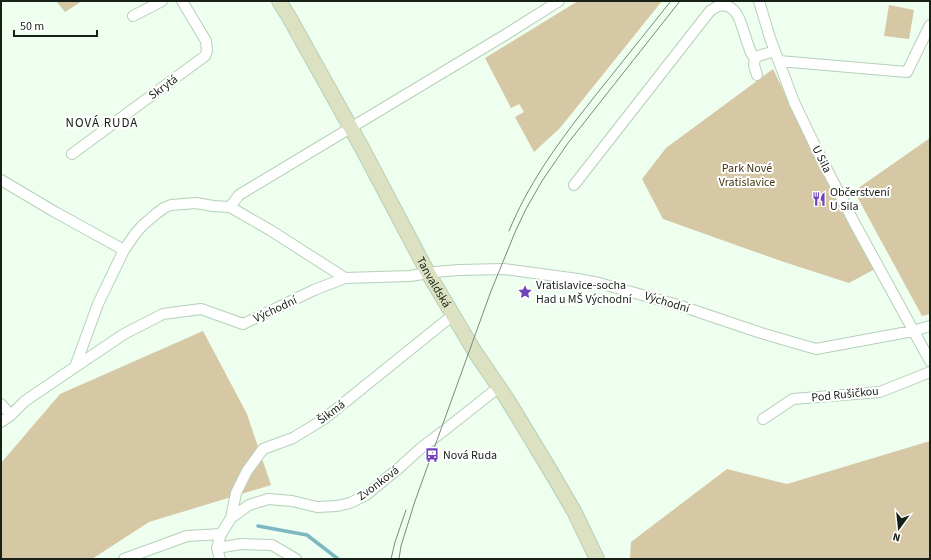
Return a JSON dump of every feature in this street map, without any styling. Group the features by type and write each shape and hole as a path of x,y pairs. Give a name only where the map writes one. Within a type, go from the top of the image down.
{"main road":[{"name":"Tanvaldská","path":"279,1 351,129 428,273 475,352 499,387 568,500 597,559"}],"street":[{"path":"133,16 162,1"},
{"name":"Skrytá","path":"72,154 205,56 207,51 206,42 182,1"},
{"path":"230,207 239,195 351,129 559,1"},
{"name":"U Sila","path":"759,1 775,51 794,102 818,152 913,331"},
{"path":"574,185 710,11 721,5 732,8 735,11 738,15 752,55 755,57"},
{"path":"779,61 907,72 930,25"},
{"path":"755,57 775,51"},
{"path":"755,57 754,64 757,75"},
{"path":"1,180 124,250"},
{"path":"75,367 98,304 124,250 135,234 157,213 172,205 196,204 230,207 270,230 345,278"},
{"name":"Východní","path":"1,422 11,415 25,401 124,334 163,314 201,309 243,324 314,290 345,278 410,276 459,270 504,269 578,278 678,305 760,333 816,349 913,331 930,326"},
{"name":"Šikmá","path":"231,518 236,493 247,471 263,449 293,438 324,419 453,316"},
{"path":"913,331 930,362"},
{"name":"Pod Rušičkou","path":"763,419 793,399 880,392 930,372"},
{"name":"Zvonková","path":"217,548 221,534 231,518 249,505 268,499 292,501 317,507 337,506 350,503 366,496 426,444 499,387"},
{"path":"1,404 11,415"},
{"path":"124,559 187,536 221,534"},
{"path":"220,559 217,548 241,544 272,545 296,559"}],"green space":[{"path":"56,1 82,1 65,12"},
{"path":"578,1 662,1 560,128 534,152 515,117 524,112 519,104 511,108 485,58"},
{"path":"889,5 914,10 909,39 884,36"},
{"name":"Park Nové Vratislavice","path":"773,69 804,133 875,269 849,283 784,262 663,219 642,179 666,148"},
{"path":"930,138 930,314 922,316 854,191"},
{"path":"203,331 247,414 271,485 149,522 92,559 1,559 1,463 60,394"},
{"path":"930,441 930,559 630,559 631,542 727,469 787,484"}],"waterway":[{"path":"258,526 307,535 338,559"}],"tram line":[{"path":"509,231 528,192 563,137 671,1"},
{"path":"399,559 401,546 415,501 491,291 526,209 542,181 568,143 680,1"},
{"path":"391,559 406,510"}],"place":[{"name":"Občerstvení U Sila","path":"819,199"},
{"name":"Vratislavice-socha Had u MŠ Východní","path":"525,292"},
{"name":"Nová Ruda","path":"432,455"}],"district":[{"name":"NOVÁ RUDA","path":"102,122"}]}
